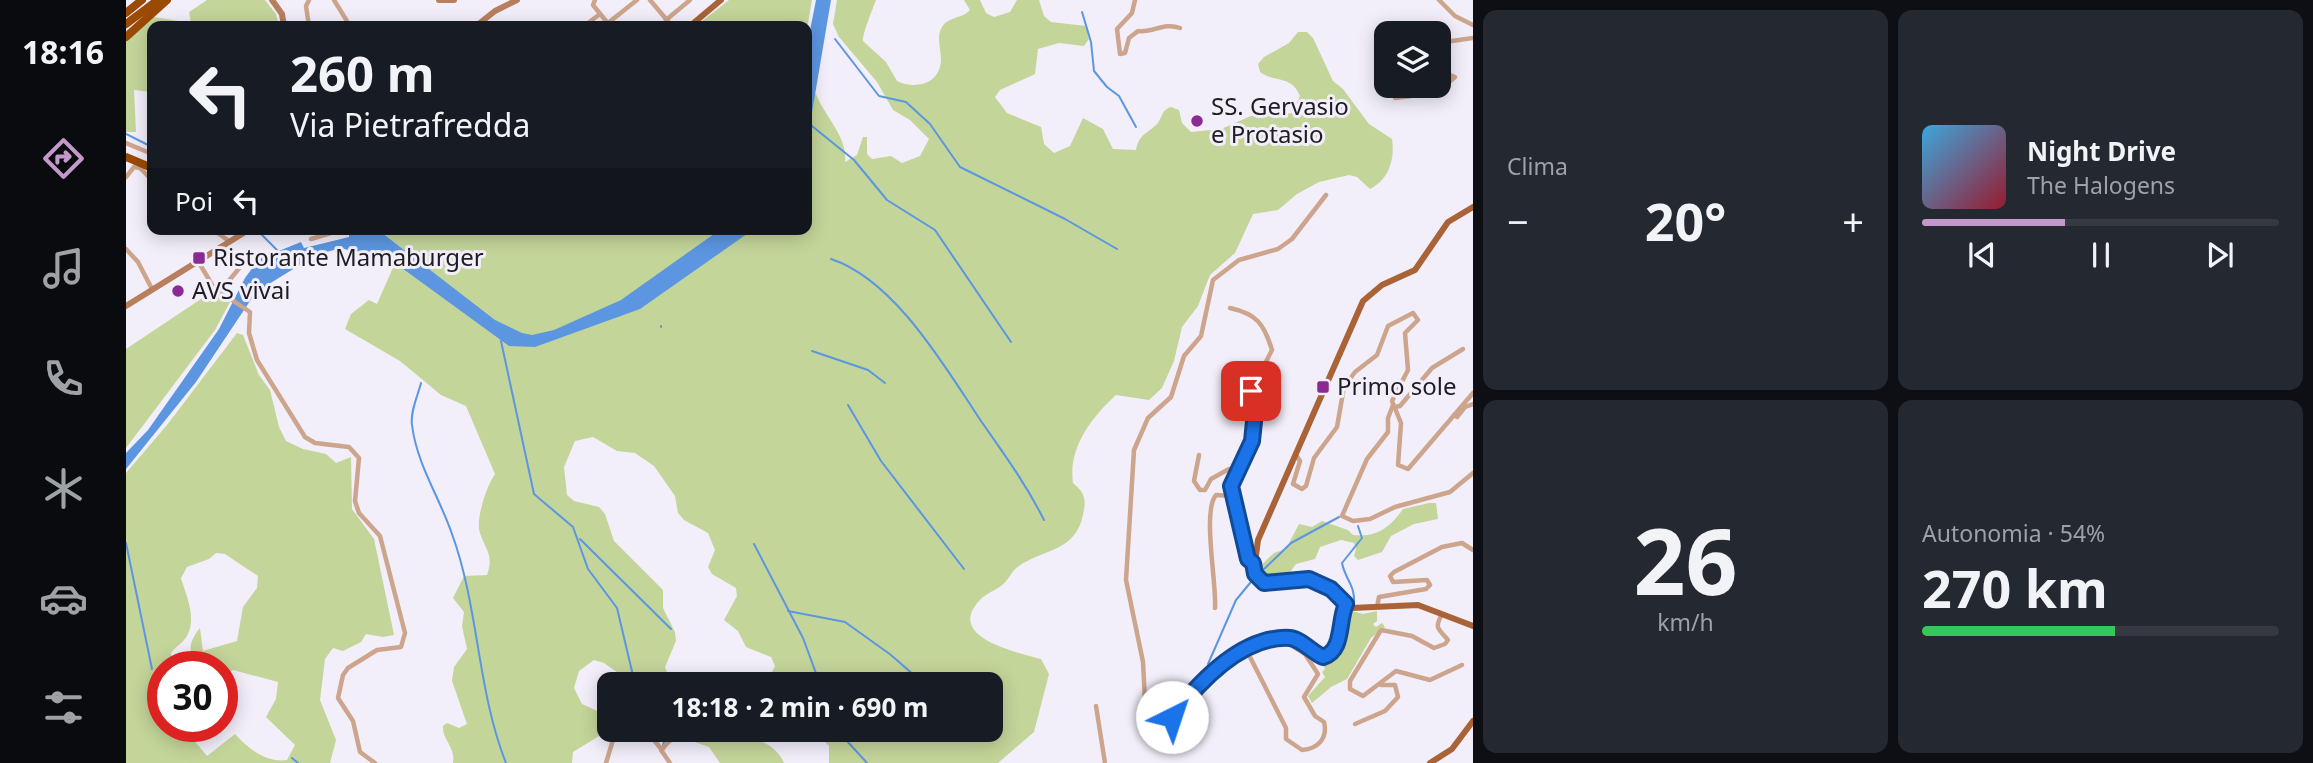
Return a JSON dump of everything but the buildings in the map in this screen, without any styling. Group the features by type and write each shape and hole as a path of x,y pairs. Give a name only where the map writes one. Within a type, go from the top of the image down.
{"highway":[{"path":"126,13 142,0"},
{"path":"126,24 158,0"},
{"path":"126,37 167,0"},
{"path":"126,155 147,165"}],"main road":[{"path":"696,21 721,0"},
{"path":"1473,207 1448,222 1415,270 1382,285 1363,301 1296,455 1268,511 1253,563 1255,574 1264,583 1309,579 1331,589 1346,604 1358,609 1405,604 1473,626"},
{"path":"1430,763 1452,748 1473,721"}],"street":[{"path":"272,0 282,14 283,21"},
{"path":"308,21 306,6 309,0"},
{"path":"334,0 347,21"},
{"path":"439,0 454,0"},
{"path":"482,21 517,0"},
{"path":"613,21 637,0"},
{"path":"650,0 666,20 690,0"},
{"path":"1135,0 1132,13 1116,29 1120,54 1125,53 1129,38 1138,31 1149,31 1166,25 1180,28"},
{"path":"1439,0 1455,16 1473,25"},
{"path":"594,1 606,21"},
{"path":"591,21 600,14"},
{"path":"1451,41 1473,38"},
{"path":"126,143 147,152"},
{"path":"126,177 134,167 140,168 147,175"},
{"path":"1326,195 1292,240 1278,249 1239,260 1213,280 1201,336 1184,356 1171,397 1147,418 1134,450 1126,580 1143,662 1144,696 1163,718 1170,719 1232,656 1267,640 1289,638 1320,656 1327,656 1337,644 1340,617 1346,604"},
{"path":"220,235 229,241"},
{"path":"126,306 240,235"},
{"path":"311,239 324,235"},
{"path":"126,249 138,262 152,289"},
{"path":"219,293 249,256"},
{"path":"198,261 219,293 248,308 251,323 249,333 257,360 296,426 305,437 315,443 349,447 359,458 355,501 359,513 380,536 405,633 405,641 401,647 377,650 348,668 343,675 338,698 353,721 360,752 375,763"},
{"path":"1230,308 1255,315 1262,323 1272,350 1251,391"},
{"path":"1296,455 1300,461 1293,484 1302,489 1306,486 1314,457 1337,428 1341,394 1349,380 1377,355 1388,326 1413,313 1418,320 1405,333 1408,370 1393,396 1394,406 1400,416 1402,439 1396,460 1402,469 1408,468 1425,452 1473,393"},
{"path":"1394,406 1400,406 1432,368 1463,349"},
{"path":"1225,411 1230,387 1236,378 1243,377 1256,402 1252,441 1235,472 1231,496 1248,559 1253,563"},
{"path":"1454,415 1459,416 1462,409 1473,404"},
{"path":"1394,406 1388,418 1388,432 1367,459 1341,512 1345,519 1370,519 1395,507 1450,492 1473,473"},
{"path":"1199,455 1194,481 1200,490 1205,489 1219,473 1229,469 1235,472"},
{"path":"1215,608 1216,590 1212,579 1210,547 1212,502 1216,495 1231,496"},
{"path":"1377,607 1378,597 1426,589 1430,585 1427,580 1420,578 1394,582 1391,576 1394,572 1442,547 1462,543 1473,550"},
{"path":"1441,614 1436,624 1437,630 1448,640 1440,648 1388,630 1376,635 1350,681 1350,689 1363,696 1396,671 1430,680 1462,665"},
{"path":"1250,657 1286,728 1286,739 1302,750 1311,750 1320,743 1326,731 1324,722 1315,716 1304,697 1318,674 1305,654 1291,645 1289,638"},
{"path":"1355,724 1385,711 1398,697 1395,685 1380,685"},
{"path":"1096,706 1105,763"},
{"path":"607,763 613,742"},
{"path":"655,742 670,763"},
{"path":"661,750 668,742"}],"green space":[{"path":"207,0 265,0 276,14 278,21 191,21 189,12"},
{"path":"729,0 812,0 808,21 702,21"},
{"path":"837,0 876,0 863,41 886,62 897,81 919,85 937,74 941,59 940,31 948,21 970,10 964,0 980,0 986,13 994,17 1010,12 1017,0 1039,0 1044,16 1051,22 1086,26 1089,39 1084,46 1059,43 1038,49 1035,74 1000,90 995,97 1007,113 1041,127 1044,144 1054,153 1070,146 1083,118 1103,129 1113,149 1136,150 1141,137 1157,124 1165,110 1171,107 1179,110 1182,123 1191,132 1221,129 1267,109 1284,114 1292,113 1300,96 1297,89 1288,82 1260,72 1258,64 1264,57 1289,43 1298,32 1307,32 1313,38 1333,81 1343,89 1369,124 1392,139 1391,161 1382,180 1370,189 1357,177 1349,175 1319,182 1297,194 1278,210 1253,214 1235,253 1210,275 1198,306 1182,327 1174,361 1162,388 1149,400 1116,395 1083,434 1072,470 1073,483 1083,494 1085,501 1079,527 1066,543 1016,568 1004,584 979,601 971,614 971,624 977,633 1001,647 1041,659 1049,674 1034,732 998,763 829,763 829,746 825,742 1003,742 1003,672 772,672 775,666 771,657 746,647 738,631 724,620 737,596 736,588 712,574 708,567 715,550 708,533 684,520 678,513 675,496 654,466 635,453 617,451 593,437 575,441 564,467 567,495 574,501 599,507 605,514 614,541 663,590 663,608 675,632 676,641 665,667 667,672 617,672 594,660 579,671 574,688 582,704 597,711 597,737 573,752 572,763 453,763 453,752 443,726 447,723 459,728 467,724 452,681 454,667 467,649 462,626 464,612 453,598 464,576 487,575 489,558 480,533 479,520 485,494 495,474 466,406 441,395 400,361 345,329 351,314 369,300 377,304 395,263 407,252 385,235 812,235 812,93 816,94 840,136 845,162 857,155 863,137 867,137 867,154 872,159 891,156 902,163 920,156 929,139 910,120 893,110 877,82 839,37 833,24"},
{"path":"154,17 179,21 149,21"},
{"path":"147,23 147,91 134,90 136,132 126,132 126,41"},
{"path":"213,291 230,302 215,330 126,448 126,349"},
{"path":"237,333 243,335 259,375 270,390 279,427 286,441 303,449 326,454 336,463 351,457 352,509 374,539 394,635 383,637 366,634 361,642 343,651 333,648 325,659 320,700 336,740 330,763 126,763 126,473 167,425"},
{"path":"1436,503 1438,519 1414,524 1391,536 1382,552 1358,560 1354,556 1354,543 1341,540 1320,547 1315,559 1296,564 1285,579 1265,579 1259,567 1274,553 1286,549 1299,524 1312,527 1322,521 1348,530 1353,535 1369,535 1388,526 1403,509"},
{"path":"1348,610 1363,614 1377,611 1377,621 1373,624 1376,627 1382,623 1385,627 1371,638 1347,679 1331,687 1312,703 1308,696 1325,677 1321,661 1329,658 1338,647"},
{"path":"200,628 203,651 191,651 192,642"},
{"path":"695,742 763,742 777,752 784,763 720,763 709,747"}],"water":[{"path":"816,0 831,0 812,112 812,21"},
{"path":"385,235 495,320 532,335 554,330 621,300 713,235 745,235 640,309 535,347 509,346 395,263 341,248 316,255 256,292 196,382 126,469 126,453 148,430 219,329 245,278 259,259 301,242 304,248 349,237"}],"waterway":[{"path":"1082,12 1091,42 1094,71 1107,87 1119,96 1136,127"},
{"path":"835,39 879,96 906,102 930,124 960,167 1065,219 1117,249"},
{"path":"812,126 854,160 887,200 935,230 1011,342"},
{"path":"126,134 147,144"},
{"path":"262,235 281,254"},
{"path":"831,259 854,270 876,286 897,305 916,328 1014,469 1044,520"},
{"path":"501,341 534,494 573,527 588,569 617,608 632,672"},
{"path":"812,351 868,370 885,383"},
{"path":"421,383 412,415 415,440 461,562 489,707 506,763"},
{"path":"848,405 881,461 964,569"},
{"path":"1260,573 1291,543 1339,517"},
{"path":"1354,602 1353,591 1342,563 1362,538 1358,526"},
{"path":"580,539 671,629"},
{"path":"126,543 148,651"},
{"path":"754,544 803,638 816,672"},
{"path":"1208,664 1236,600 1255,577"},
{"path":"788,611 845,622 910,672"},
{"path":"848,742 867,763"},
{"path":"292,758 298,763"}],"place":[{"name":"SS. Gervasio e Protasio","path":"1197,121"},
{"name":"Ristorante Mamaburger","path":"199,258"},
{"name":"AVS vivai","path":"178,291"},
{"name":"Primo sole","path":"1323,387"}],"route":[{"path":"1172,717 1186,699 1223,663 1267,640 1289,638 1323,657 1329,655 1337,644 1340,617 1346,604 1331,589 1309,579 1264,583 1255,574 1253,563 1248,559 1231,486 1235,472 1251,446 1256,402 1251,391"}]}
